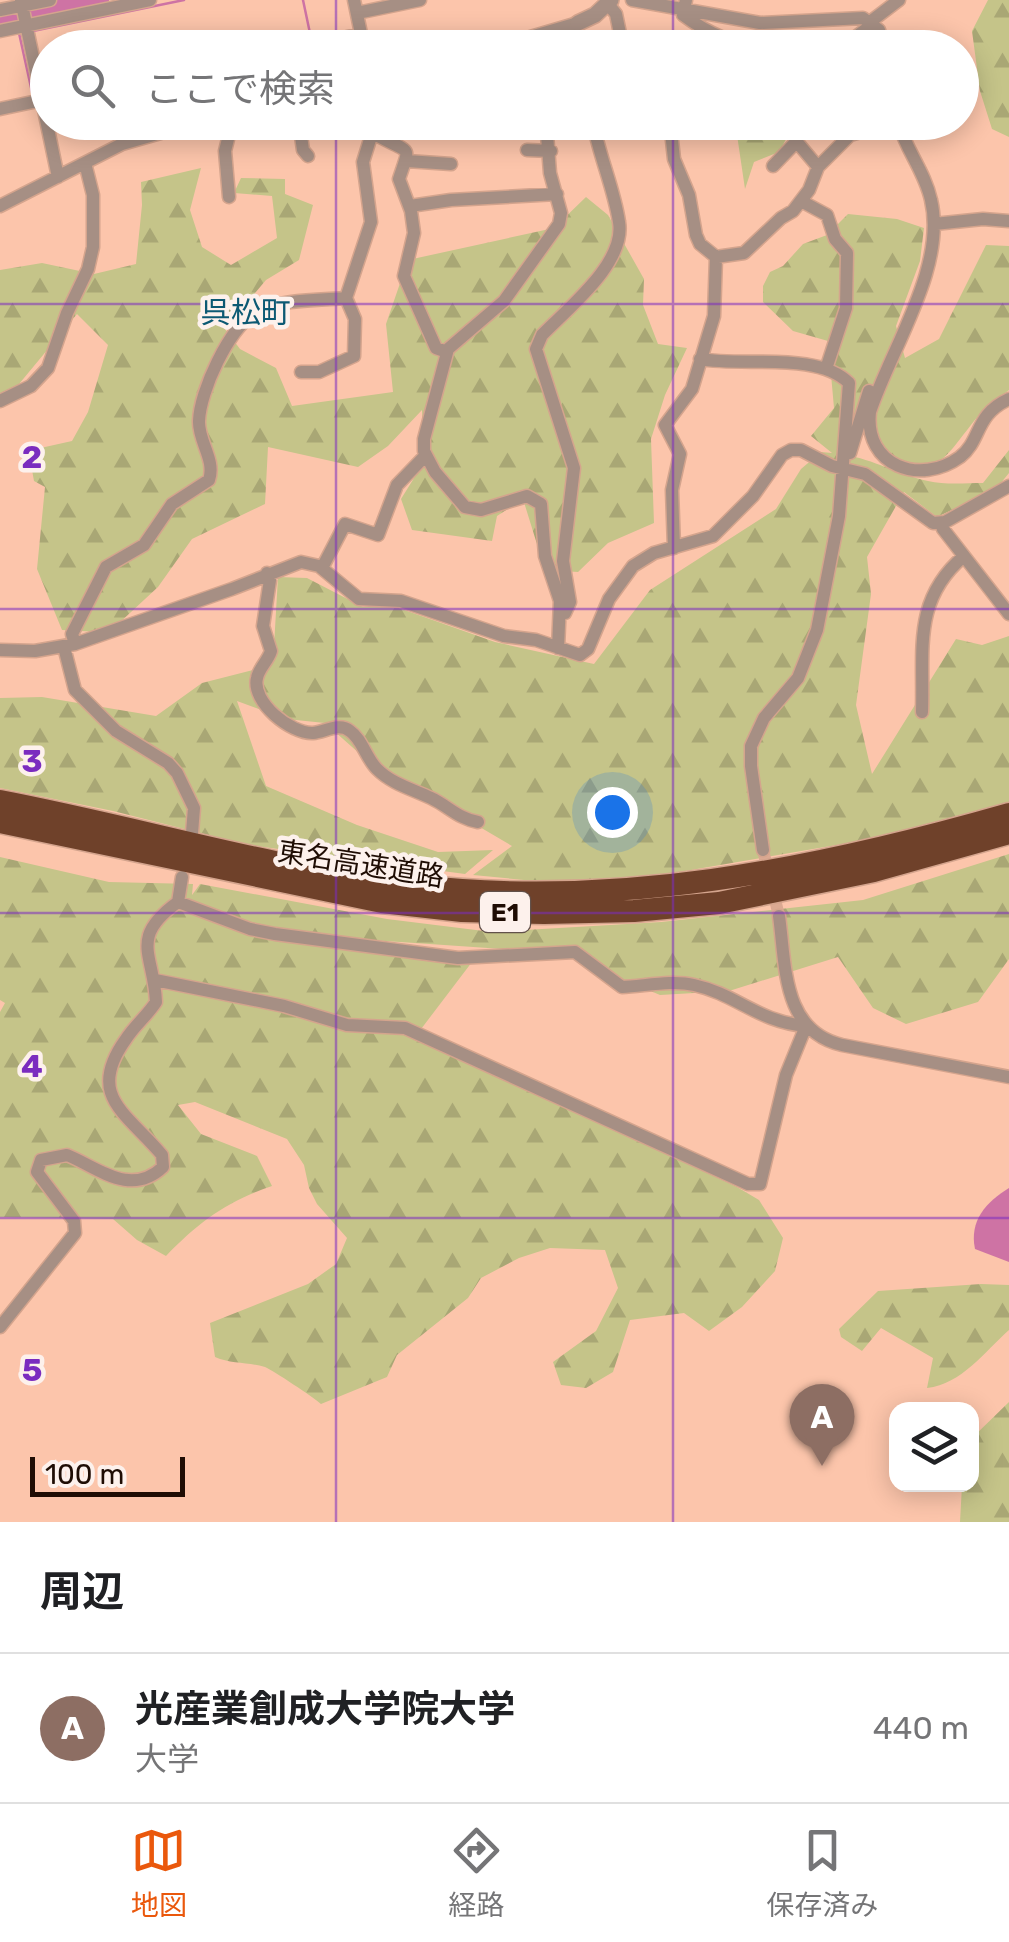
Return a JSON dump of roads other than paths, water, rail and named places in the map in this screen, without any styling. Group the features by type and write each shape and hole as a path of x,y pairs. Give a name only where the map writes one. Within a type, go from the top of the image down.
{"highway":[{"name":"東名高速道路","path":"0,801 346,876 412,885 571,893 643,890 763,874 894,846 1009,814"},
{"name":"東名高速道路","path":"0,822 189,870 462,911 634,911 719,903 800,888 1009,833"},
{"path":"0,836 189,870"}],"street":[{"path":"0,10 50,0"},
{"path":"0,31 150,0"},
{"path":"355,6 420,0"},
{"path":"632,0 685,5 775,24 858,18 872,23 878,30"},
{"path":"864,30 900,0"},
{"path":"557,30 578,23 610,2 619,30"},
{"path":"22,5 30,41"},
{"path":"685,5 683,15 704,30"},
{"path":"0,108 30,102"},
{"path":"51,140 58,177"},
{"path":"0,206 132,140"},
{"path":"228,140 229,197"},
{"path":"302,140 308,156"},
{"path":"301,372 319,372 354,356 355,319 346,298 370,227 363,162 370,140"},
{"path":"384,140 404,148 407,161 399,178 410,206 414,239 404,276 436,348 447,352"},
{"path":"548,140 550,173 561,213 556,228 504,300 447,352 424,439 434,472 466,507 481,510 527,496 542,504 545,556 559,594 558,648"},
{"path":"561,613 565,614 569,606 563,561 574,468 536,350 542,336 610,262 619,242 619,220 598,140"},
{"path":"672,140 674,159 689,195 696,235 700,244 716,257 744,253 801,201 818,167 845,140"},
{"path":"773,166 796,140 818,167"},
{"path":"905,140 927,186 934,224 927,270 869,420 875,445 895,466 925,472 960,457 984,416 1009,399"},
{"path":"527,150 550,151"},
{"path":"407,161 451,164"},
{"path":"0,402 31,386 48,368 66,313 88,270 93,247 93,196 85,163"},
{"path":"410,206 557,194"},
{"path":"801,201 827,214 835,239 847,253 847,304 826,369"},
{"path":"934,224 983,219 1009,221"},
{"path":"674,548 672,490 680,454 667,432 666,421 692,389 715,312 716,257"},
{"path":"192,833 194,808 173,768 116,732 75,690 72,634 106,567 144,546 172,504 203,486 211,476 199,427 200,409 216,363 246,321 264,310 346,298"},
{"path":"843,469 860,413 891,336 900,336"},
{"path":"700,359 808,365 826,369 850,383 838,528 812,647 798,678 758,727 752,746 750,766 763,850"},
{"path":"0,650 70,646 301,562 322,568 359,599 401,601 504,636 536,640 576,654 586,652 609,599 628,572 646,557 706,539 719,531 754,496 786,452 802,450 843,469 865,474 928,521 942,523 1009,486"},
{"path":"322,568 345,524 378,535 398,485 426,455"},
{"path":"942,523 1009,614"},
{"path":"922,712 927,605 936,587 964,556"},
{"path":"267,573 270,580 263,626 271,652 256,680 260,697 287,724 300,731 346,728 386,777 435,800 460,817 478,822"},
{"path":"0,1327 75,1233 74,1221 37,1172 41,1160 67,1155 111,1179 137,1179 162,1167 162,1155 114,1104 107,1086 108,1071 126,1038 156,1002 147,940 156,918 178,902 189,870"},
{"path":"178,902 250,929 440,956 575,952 622,987 690,983 708,988 778,1024 806,1026 834,1043 1009,1076"},
{"path":"779,916 792,1002 806,1026"},
{"path":"155,980 284,1006 348,1025 405,1028 748,1184 760,1184 786,1075 806,1026"}],"waterway":[{"path":"0,20 100,0"},
{"path":"38,30 184,0"},
{"path":"303,0 309,30"},
{"path":"19,33 30,83"}],"tunnel":[{"path":"763,850 779,916"}],"place":[{"name":"光産業創成大学院大学","path":"822,1466"}],"district":[{"name":"呉松町","path":"246,313"}]}
